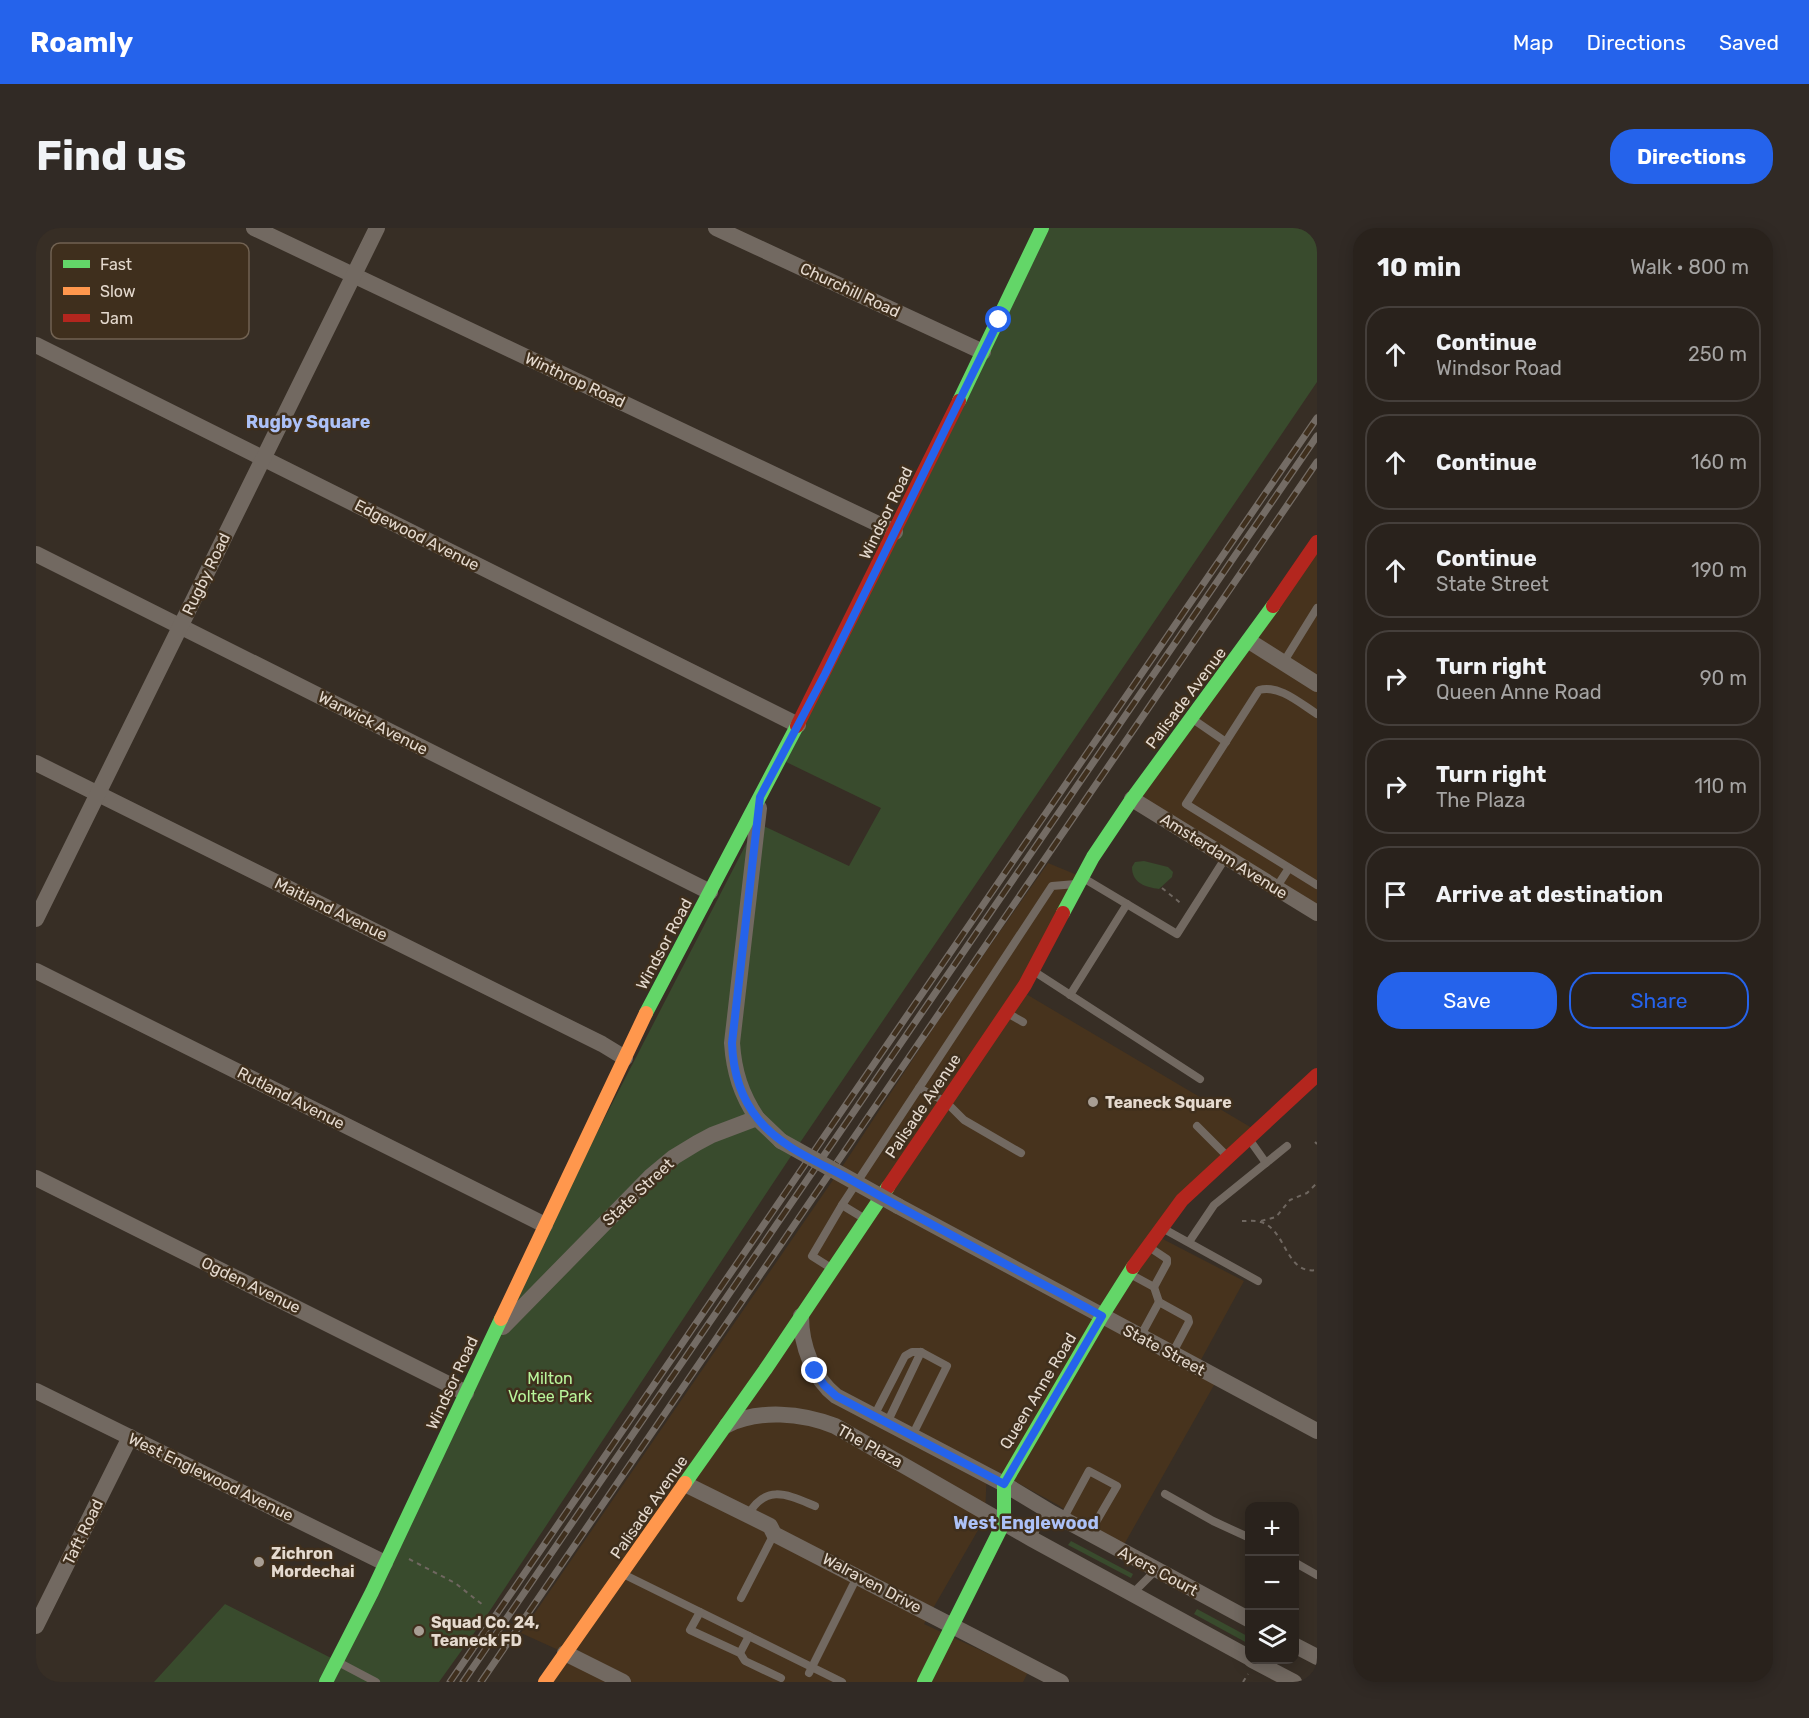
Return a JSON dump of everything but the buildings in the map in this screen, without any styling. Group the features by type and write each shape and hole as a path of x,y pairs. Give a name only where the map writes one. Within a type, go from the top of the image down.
{"street":[{"name":"Winthrop Road","path":"254,228 895,532"},
{"name":"Rugby Road","path":"36,919 377,228"},
{"name":"Churchill Road","path":"716,228 983,352"},
{"name":"Windsor Road","path":"326,1682 388,1557 654,998 798,725 895,532 1042,228"},
{"name":"Edgewood Avenue","path":"36,345 798,725"},
{"name":"Palisade Avenue","path":"545,1682 833,1270 1006,1012 1032,970 1093,857 1132,799 1249,641 1317,542"},
{"name":"Warwick Avenue","path":"36,554 710,892"},
{"path":"1249,641 1317,684"},
{"name":"Maitland Avenue","path":"36,763 592,1039 625,1058"},
{"path":"757,1118 737,1082 732,1043 760,797"},
{"name":"Amsterdam Avenue","path":"1132,799 1317,913"},
{"name":"Rutland Avenue","path":"36,971 545,1225"},
{"name":"Queen Anne Road","path":"1004,1484 1102,1316 1161,1227 1182,1200 1317,1075"},
{"name":"State Street","path":"490,1341 650,1177 674,1157 697,1143 757,1118 782,1141 898,1206 1317,1431"},
{"name":"Ogden Avenue","path":"36,1178 466,1392"},
{"name":"The Plaza","path":"801,1316 804,1344 815,1371 824,1385 836,1396 1004,1484"},
{"name":"West Englewood Avenue","path":"36,1391 388,1557"},
{"name":"The Plaza","path":"726,1425 736,1420 781,1415 817,1419 835,1426 1004,1522"},
{"name":"Taft Road","path":"36,1626 130,1437"},
{"name":"Walraven Drive","path":"685,1484 770,1526 774,1534 951,1624 1043,1678 1061,1682"},
{"path":"924,1682 1004,1522 1004,1484"},
{"name":"Ayers Court","path":"1004,1484 1089,1534 1245,1617"},
{"name":"Ayers Court","path":"1004,1522 1245,1656"},
{"path":"1299,1648 1317,1657"},
{"path":"565,1653 623,1682"},
{"name":"Ayers Court","path":"1260,1664 1294,1682"}],"lane":[{"path":"1283,663 1317,608"},
{"path":"1317,714 1281,692 1262,689 1186,804 1317,885"},
{"path":"1191,719 1226,742"},
{"path":"833,1270 812,1256 842,1205 1052,886 1080,881 1127,904 1177,934 1226,857"},
{"path":"1276,888 1289,868"},
{"path":"1070,995 1127,904"},
{"path":"1032,970 1200,1079"},
{"path":"1006,1012 1023,1022"},
{"path":"920,1088 946,1102 964,1120 1021,1153"},
{"path":"1197,1126 1228,1158"},
{"path":"1248,1139 1266,1163"},
{"path":"1189,1242 1214,1205 1287,1146"},
{"path":"842,1205 867,1220"},
{"path":"1161,1227 1258,1281"},
{"path":"1147,1246 1167,1259 1154,1287"},
{"path":"1129,1274 1154,1287 1160,1302 1188,1318 1189,1322 1172,1354"},
{"path":"1140,1336 1160,1302"},
{"path":"880,1419 904,1356 912,1352 921,1352 947,1366 912,1436"},
{"path":"880,1419 921,1352"},
{"path":"1032,1539 1039,1522 1057,1516 1089,1472 1117,1486 1089,1534"},
{"path":"748,1515 759,1501 774,1494 792,1497 815,1506"},
{"path":"1165,1494 1245,1536"},
{"path":"741,1598 774,1534"},
{"path":"1299,1565 1317,1575"},
{"path":"1132,1594 1156,1570"},
{"path":"622,1573 749,1635 810,1670 842,1682"},
{"path":"810,1670 857,1577"},
{"path":"700,1612 690,1630 740,1653 745,1661 781,1678"},
{"path":"740,1653 749,1635"},
{"path":"335,1661 376,1682"}],"path":[{"path":"1162,888 1191,912"},
{"path":"1242,1221 1261,1221 1276,1217 1290,1200 1307,1193 1317,1184"},
{"path":"1261,1221 1273,1230 1298,1266 1305,1270 1317,1270"},
{"path":"388,1557 454,1584 483,1605"}],"shaded area":[{"path":"1317,542 1317,913 1132,799"},
{"path":"1048,863 1082,877 1021,991 1257,1131 1155,1235 1244,1281 1197,1367 1218,1378 1121,1550 1058,1505 987,1466 985,1518 924,1624 1028,1672 1023,1682 545,1682 565,1653 521,1633 846,1161 947,1007"}],"green space":[{"name":"Milton Voltee Park","path":"1042,228 1317,228 1317,382 795,1150 487,1615 439,1682 154,1682 225,1604 335,1660 490,1340 757,823 849,866 881,808 780,759"},
{"path":"1144,861 1168,867 1173,872 1172,877 1159,889 1140,883 1134,877 1132,867 1135,862"},
{"path":"1071,1541 1133,1574 1131,1578 1068,1545"},
{"path":"1197,1609 1245,1635 1245,1642 1194,1614"}],"railway":[{"path":"450,1682 1317,418"},
{"path":"463,1682 1317,436"},
{"path":"481,1682 1317,462"}],"traffic: fast":[{"path":"959,401 1042,228"},
{"path":"1063,913 1093,857 1132,799 1273,606"},
{"path":"646,1013 797,726"},
{"path":"685,1483 765,1370 888,1187"},
{"path":"924,1682 1004,1522 1004,1484 1133,1267"},
{"path":"326,1682 372,1592 501,1319"}],"traffic: slow":[{"path":"501,1319 646,1013"},
{"path":"545,1682 685,1483"}],"traffic: jam":[{"path":"797,726 959,401"},
{"path":"1273,606 1317,542"},
{"path":"888,1187 1025,985 1063,913"},
{"path":"1133,1267 1182,1200 1317,1075"}],"place":[{"name":"Teaneck Square","path":"1093,1102"},
{"name":"Zichron Mordechai","path":"259,1562"},
{"name":"Squad Co. 24, Teaneck FD","path":"419,1631"}],"district":[{"name":"Rugby Square","path":"308,422"},
{"name":"West Englewood","path":"1026,1523"}],"route":[{"path":"815,1371 828,1390 836,1396 1004,1484 1102,1316 782,1141 766,1129 745,1100 737,1082 733,1063 732,1043 760,797 825,674 999,320"}]}
